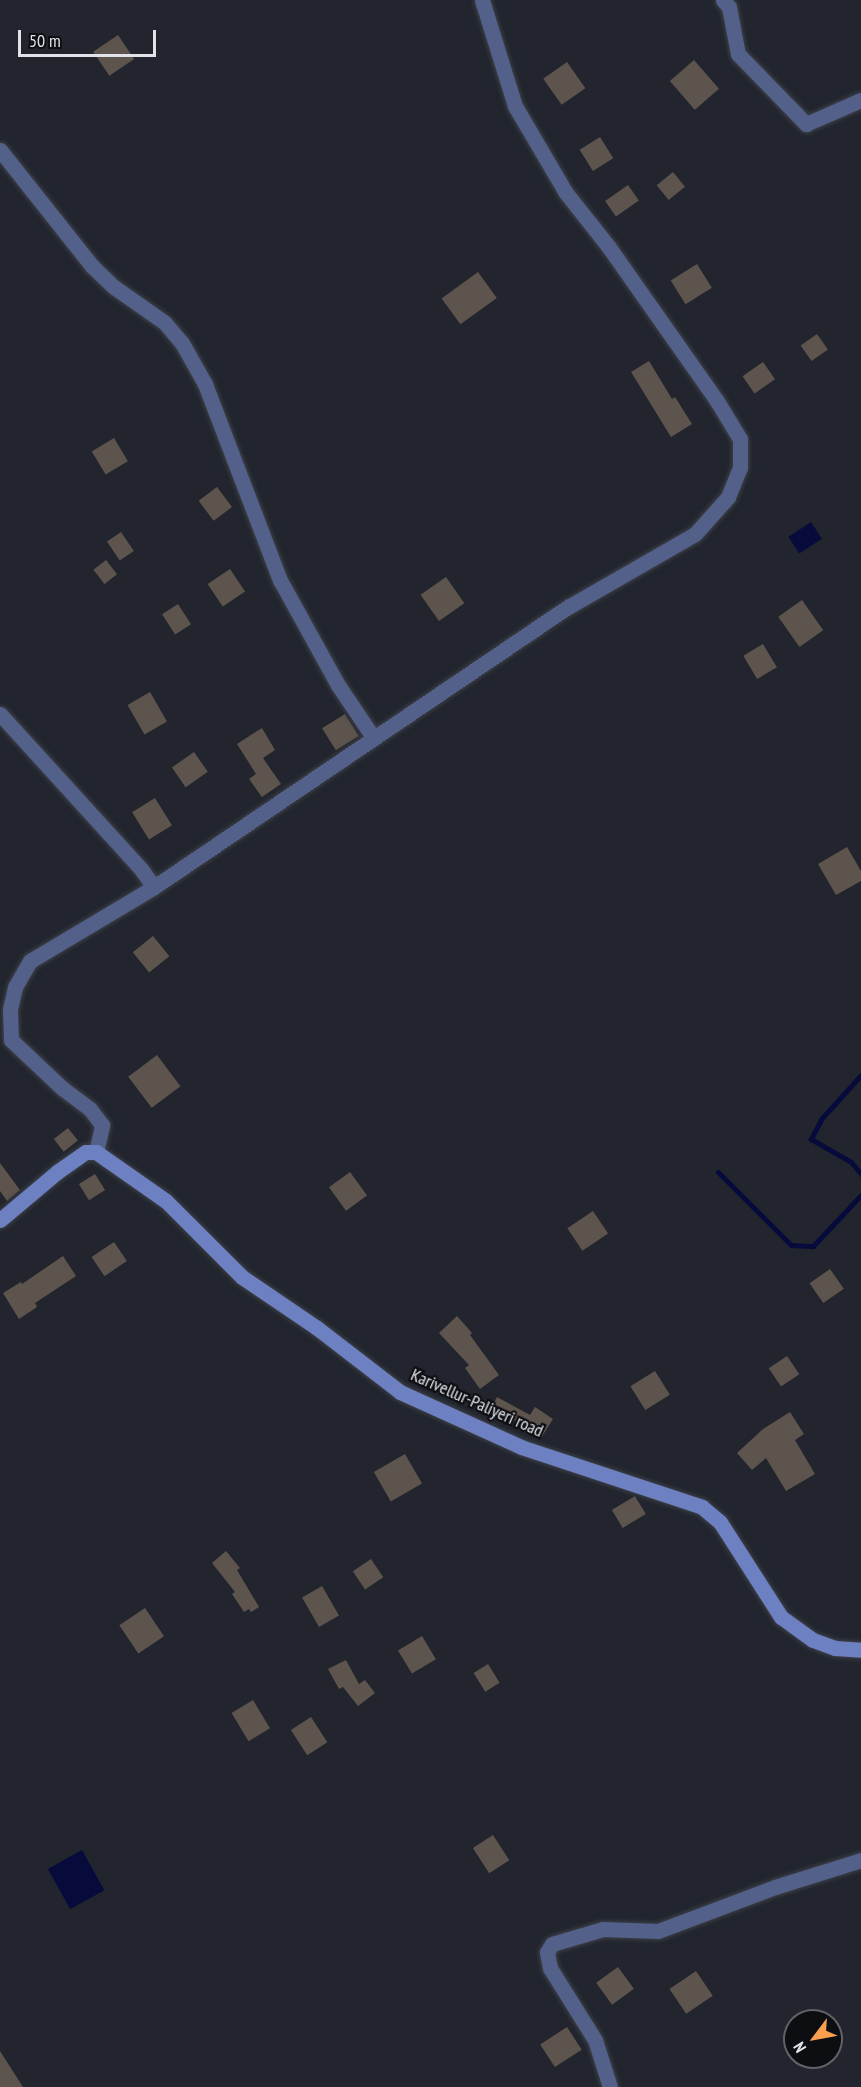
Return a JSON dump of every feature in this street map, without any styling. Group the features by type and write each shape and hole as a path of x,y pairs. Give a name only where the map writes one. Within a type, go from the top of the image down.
{"main road":[{"path":"0,1220 57,1172 86,1152 96,1152"},
{"name":"Karivellur-Paliyeri road","path":"96,1152 166,1201 242,1277 317,1328 400,1392 521,1448 702,1507 720,1521 781,1617 813,1641 836,1648 861,1650"}],"street":[{"path":"96,1152 102,1125 90,1109 62,1088 11,1040 10,1009 15,987 30,961 153,887 568,607 695,534 728,498 740,468 740,439 717,401 608,246 566,193 515,106 482,0"},
{"path":"723,0 729,7 738,54 806,124 861,100"},
{"path":"0,150 92,266 114,287 165,323 182,343 205,384 280,579 338,685 373,737"},
{"path":"0,714 141,869 153,887"},
{"path":"610,2087 595,2040 550,1968 547,1952 552,1944 603,1929 658,1931 775,1887 861,1860"}],"shaded area":[{"path":"811,522 822,539 799,553 788,537"},
{"path":"82,1850 104,1890 70,1909 48,1869"}],"building":[{"path":"118,35 134,59 109,76 93,52"},
{"path":"694,60 719,89 695,110 670,81"},
{"path":"567,62 585,88 562,105 543,79"},
{"path":"600,137 613,158 593,171 580,150"},
{"path":"673,172 685,187 669,200 657,185"},
{"path":"628,185 639,201 616,217 605,201"},
{"path":"697,264 712,288 686,304 671,280"},
{"path":"478,272 497,298 460,324 442,298"},
{"path":"817,334 828,350 812,361 801,345"},
{"path":"649,361 672,399 675,397 692,424 671,437 631,372"},
{"path":"763,362 775,379 755,394 743,376"},
{"path":"114,438 128,461 106,475 92,451"},
{"path":"217,487 232,507 214,521 199,501"},
{"path":"121,532 134,551 120,561 107,542"},
{"path":"106,560 117,574 104,584 93,570"},
{"path":"230,569 245,591 223,606 208,584"},
{"path":"446,577 464,603 439,621 421,595"},
{"path":"802,600 823,630 799,647 778,617"},
{"path":"178,604 191,624 175,634 162,614"},
{"path":"763,644 777,667 757,679 743,656"},
{"path":"150,692 167,721 144,734 127,705"},
{"path":"345,714 359,736 336,750 322,728"},
{"path":"262,728 275,750 263,758 281,784 262,797 249,779 256,774 237,744"},
{"path":"194,752 208,772 186,787 172,767"},
{"path":"155,798 172,825 149,839 132,812"},
{"path":"847,847 861,871 861,881 836,895 818,864"},
{"path":"153,936 169,956 149,973 133,952"},
{"path":"157,1055 180,1086 152,1108 128,1077"},
{"path":"68,1128 78,1141 64,1152 54,1139"},
{"path":"0,1163 20,1190 7,1201 0,1191"},
{"path":"350,1172 367,1195 346,1211 329,1187"},
{"path":"95,1174 105,1190 89,1200 79,1184"},
{"path":"593,1211 608,1233 582,1251 567,1228"},
{"path":"114,1242 127,1261 104,1276 92,1257"},
{"path":"63,1256 76,1276 35,1303 37,1307 19,1319 3,1293 21,1282 22,1284"},
{"path":"830,1269 844,1289 823,1303 810,1283"},
{"path":"457,1316 472,1333 470,1335 499,1375 480,1389 465,1368 469,1365 439,1333"},
{"path":"787,1356 799,1374 781,1387 769,1368"},
{"path":"655,1371 670,1395 645,1410 630,1386"},
{"path":"497,1397 530,1415 535,1407 553,1419 541,1438 509,1417 506,1423 489,1413"},
{"path":"790,1412 804,1434 795,1440 815,1474 786,1491 766,1458 752,1470 737,1453 763,1429"},
{"path":"405,1454 422,1483 391,1501 374,1472"},
{"path":"635,1496 646,1514 623,1528 612,1510"},
{"path":"226,1551 240,1568 237,1570 259,1607 251,1612 249,1609 244,1612 232,1594 235,1592 212,1563"},
{"path":"371,1559 383,1577 365,1590 353,1571"},
{"path":"322,1586 339,1615 319,1627 302,1598"},
{"path":"145,1608 164,1636 138,1654 119,1625"},
{"path":"422,1636 436,1659 412,1674 398,1650"},
{"path":"346,1660 359,1684 365,1680 375,1693 358,1706 343,1687 339,1689 328,1669"},
{"path":"488,1664 500,1683 485,1692 474,1673"},
{"path":"253,1700 270,1728 249,1741 232,1713"},
{"path":"311,1717 327,1742 307,1755 291,1730"},
{"path":"493,1835 509,1860 489,1873 473,1848"},
{"path":"618,1967 634,1989 612,2005 596,1983"},
{"path":"696,1971 713,1996 686,2014 669,1989"},
{"path":"567,2027 582,2050 555,2067 540,2044"},
{"path":"0,2051 23,2087 0,2087"}],"waterway":[{"path":"861,1075 822,1118 811,1139 851,1162 861,1174"},
{"path":"718,1172 791,1245 813,1246 861,1195"}]}
